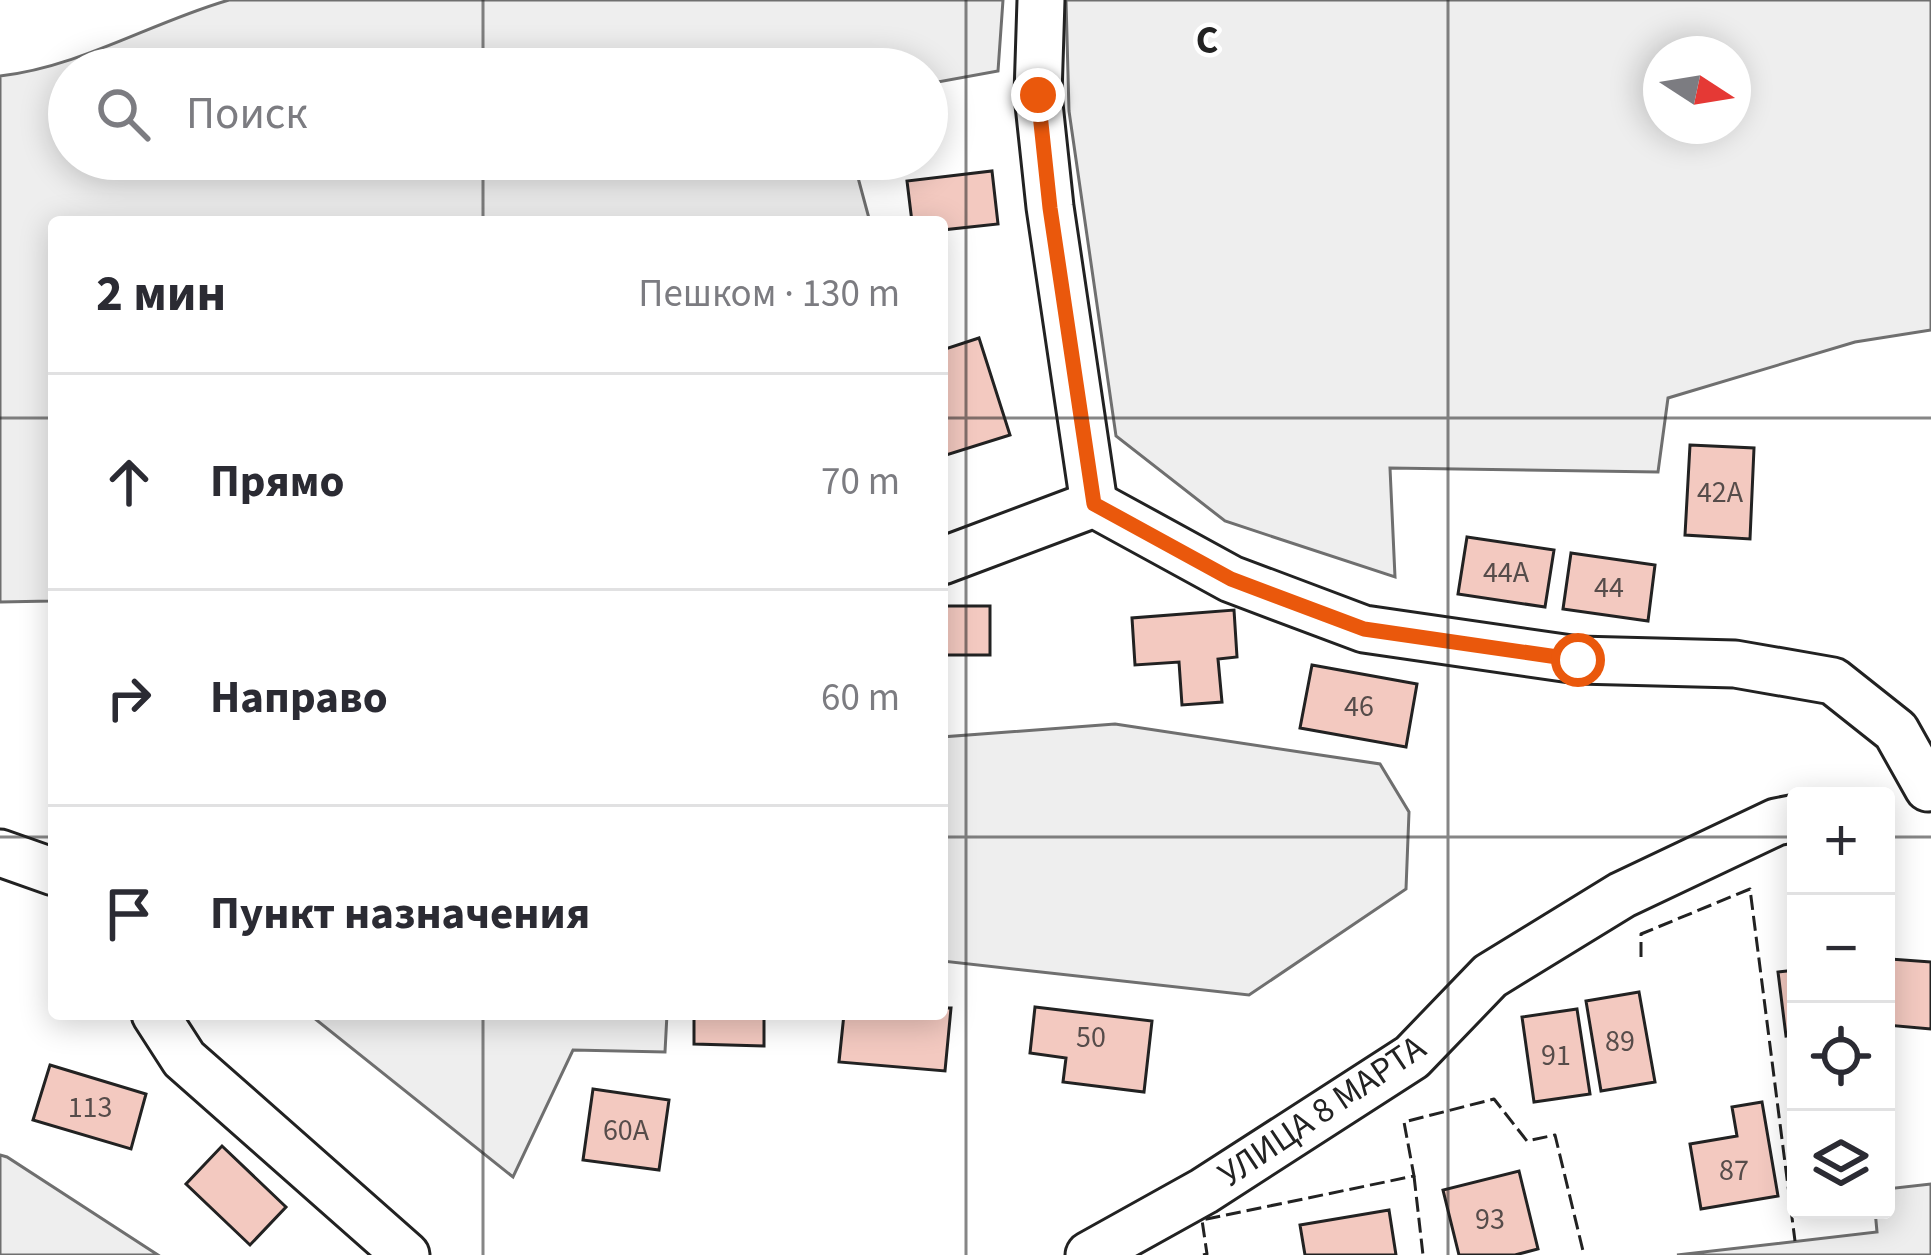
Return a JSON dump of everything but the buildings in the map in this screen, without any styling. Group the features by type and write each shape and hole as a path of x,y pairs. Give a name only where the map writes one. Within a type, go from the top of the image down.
{"street":[{"path":"1041,0 1038,95 1045,163 1094,504"},
{"path":"948,559 1094,504 1231,579 1364,629 1578,660 1735,664 1833,681 1896,731 1915,792"},
{"name":"УЛИЦА 8 МАРТА","path":"1089,1255 1204,1192 1412,1058 1490,976 1509,964 1622,895 1787,820"},
{"path":"0,853 48,870"},
{"path":"159,1020 184,1059 406,1255"}],"shaded area":[{"path":"229,0 1003,0 998,71 948,80 948,48 102,48"},
{"path":"1066,0 1931,0 1931,330 1855,342 1668,398 1658,472 1390,468 1395,577 1225,521 1116,436 1069,111"},
{"path":"48,66 48,180 859,180 868,216 48,216 48,601 0,602 0,76"},
{"path":"1115,724 1380,764 1409,812 1406,889 1249,995 948,962 948,737"},
{"path":"317,1020 667,1020 665,1052 573,1050 513,1177"},
{"path":"0,1155 7,1157 158,1255 0,1255"},
{"path":"1931,1184 1931,1255 1677,1255 1877,1232 1876,1219 1895,1219 1895,1188"}],"fence":[{"path":"1641,957 1641,934 1750,889 1795,1241"},
{"path":"1203,1255 1207,1254 1202,1220 1414,1176 1404,1122 1494,1099 1527,1141 1555,1135 1584,1255"},
{"path":"1414,1176 1423,1255"}],"route":[{"path":"1038,95 1094,504 1231,579 1364,629 1578,660"}]}
